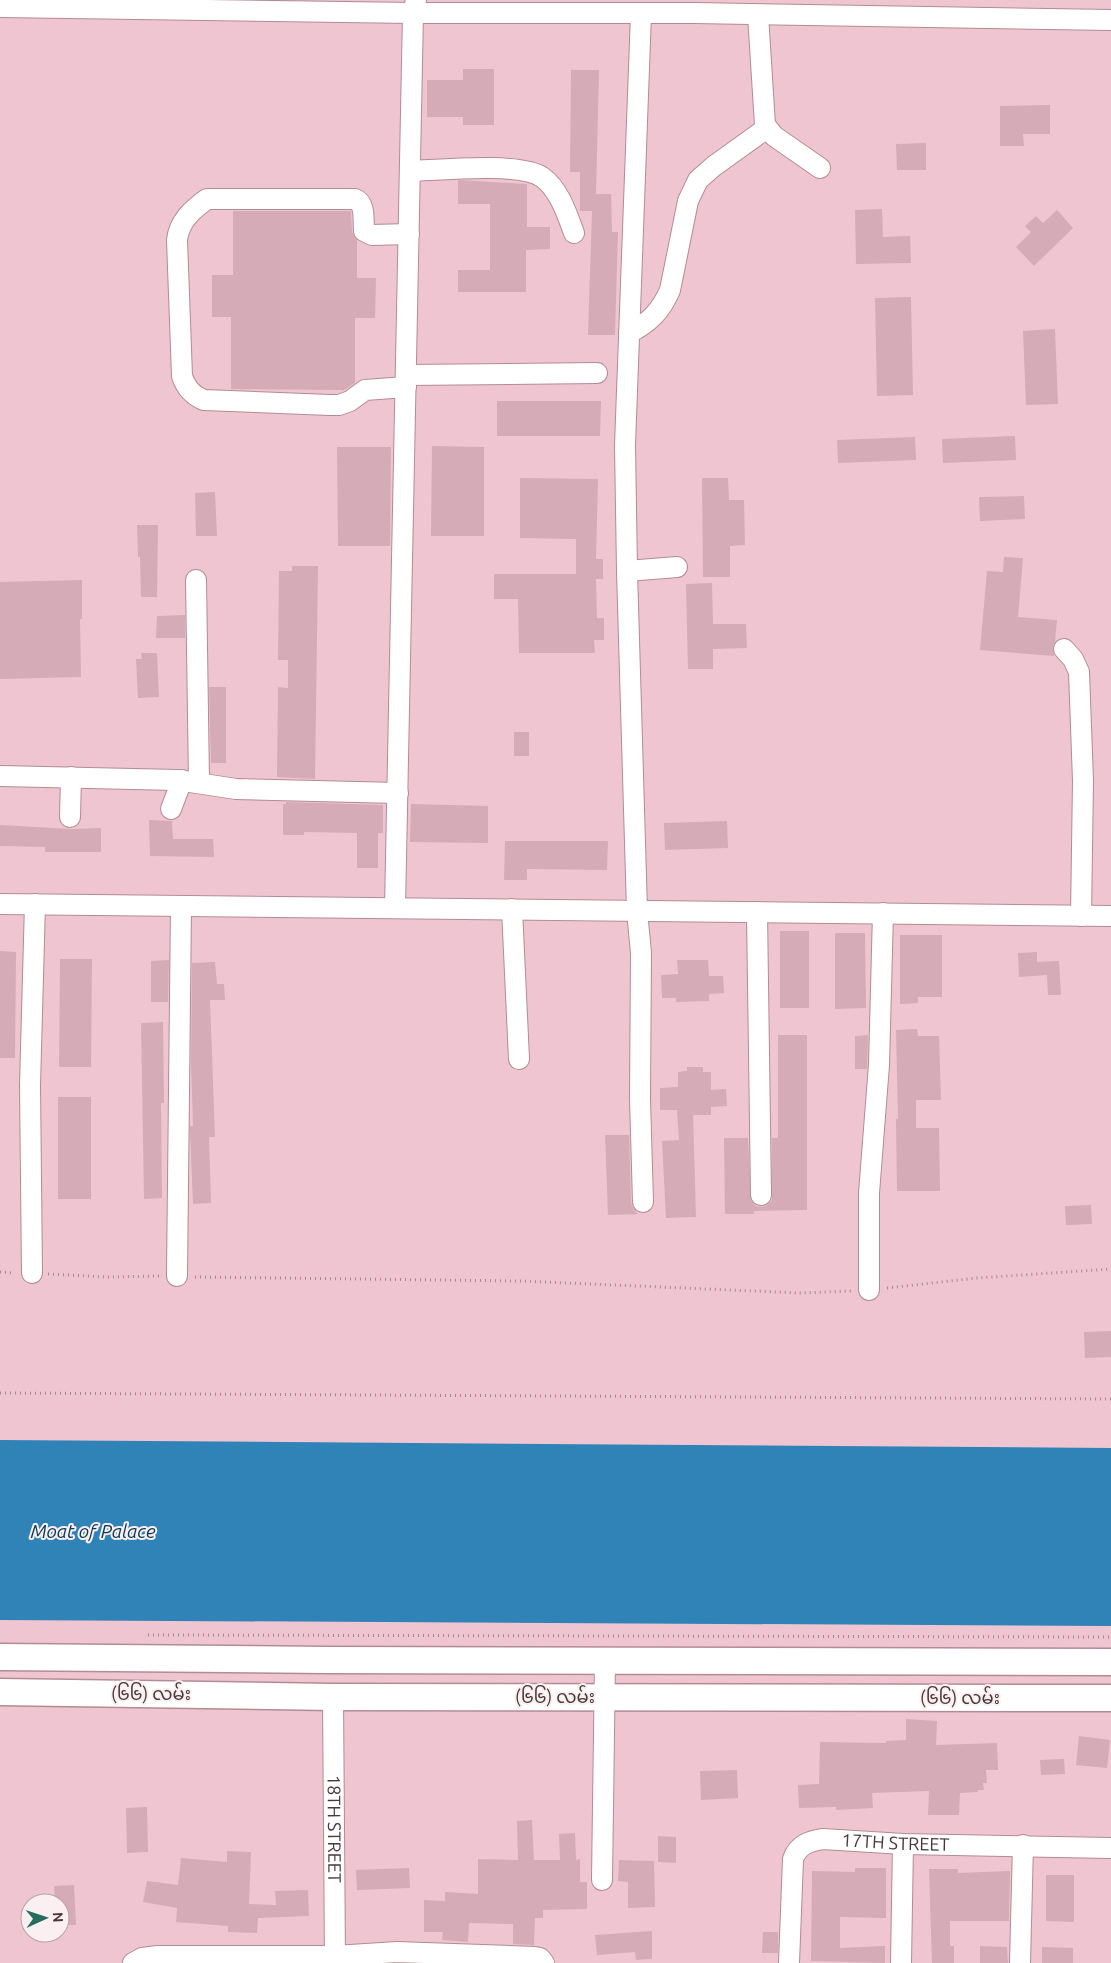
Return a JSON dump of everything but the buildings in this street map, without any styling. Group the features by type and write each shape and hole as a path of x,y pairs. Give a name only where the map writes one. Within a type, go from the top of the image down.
{"main road":[{"name":"(၆၆) လမ်း","path":"0,1657 327,1660 1111,1662"},
{"name":"(၆၆) လမ်း","path":"0,1692 333,1697 1111,1698"}],"street":[{"path":"0,7 68,3 414,6 641,14 694,7 758,15 865,8 910,8 1111,20"},
{"path":"395,908 414,6"},
{"path":"641,14 626,430 627,572 640,953 640,1099 643,1202"},
{"path":"758,15 765,125 774,136 820,168"},
{"path":"629,333 645,325 658,312 670,290 688,201 698,180 714,166 767,128"},
{"path":"411,171 509,169 531,172 542,177 554,190 574,233"},
{"path":"409,234 367,234 364,231 362,204 355,198 207,199 194,208 178,231 182,376 185,386 198,398 204,400 340,405 350,401 365,390 406,381 598,373"},
{"path":"627,572 677,568"},
{"path":"171,809 190,781 196,580"},
{"path":"1064,649 1074,659 1079,672 1083,781 1081,916"},
{"path":"0,776 190,781 236,789 398,793"},
{"path":"70,777 70,817"},
{"path":"0,904 1111,916"},
{"path":"32,1273 30,1085 35,904"},
{"path":"177,1276 181,906"},
{"path":"512,910 519,1059"},
{"path":"757,912 761,1195"},
{"path":"869,1290 869,1193 879,1065 883,914"},
{"path":"602,1880 605,1660"},
{"name":"18TH STREET","path":"333,1697 334,1960"},
{"name":"17TH STREET","path":"789,1963 792,1866 795,1852 811,1840 823,1839 903,1844 1111,1848"},
{"path":"901,1963 903,1844"},
{"path":"1020,1963 1023,1845"},
{"path":"133,1963 142,1958 158,1956 334,1960 397,1952 535,1957 540,1958 544,1963"}],"path":[{"path":"0,1272 106,1276 520,1281 801,1293 869,1290 977,1278 1111,1269"},
{"path":"0,1393 1111,1399"},
{"path":"139,1635 1111,1637"}],"water":[{"name":"Moat of Palace","path":"0,1440 1111,1448 1111,1626 0,1620"}]}
